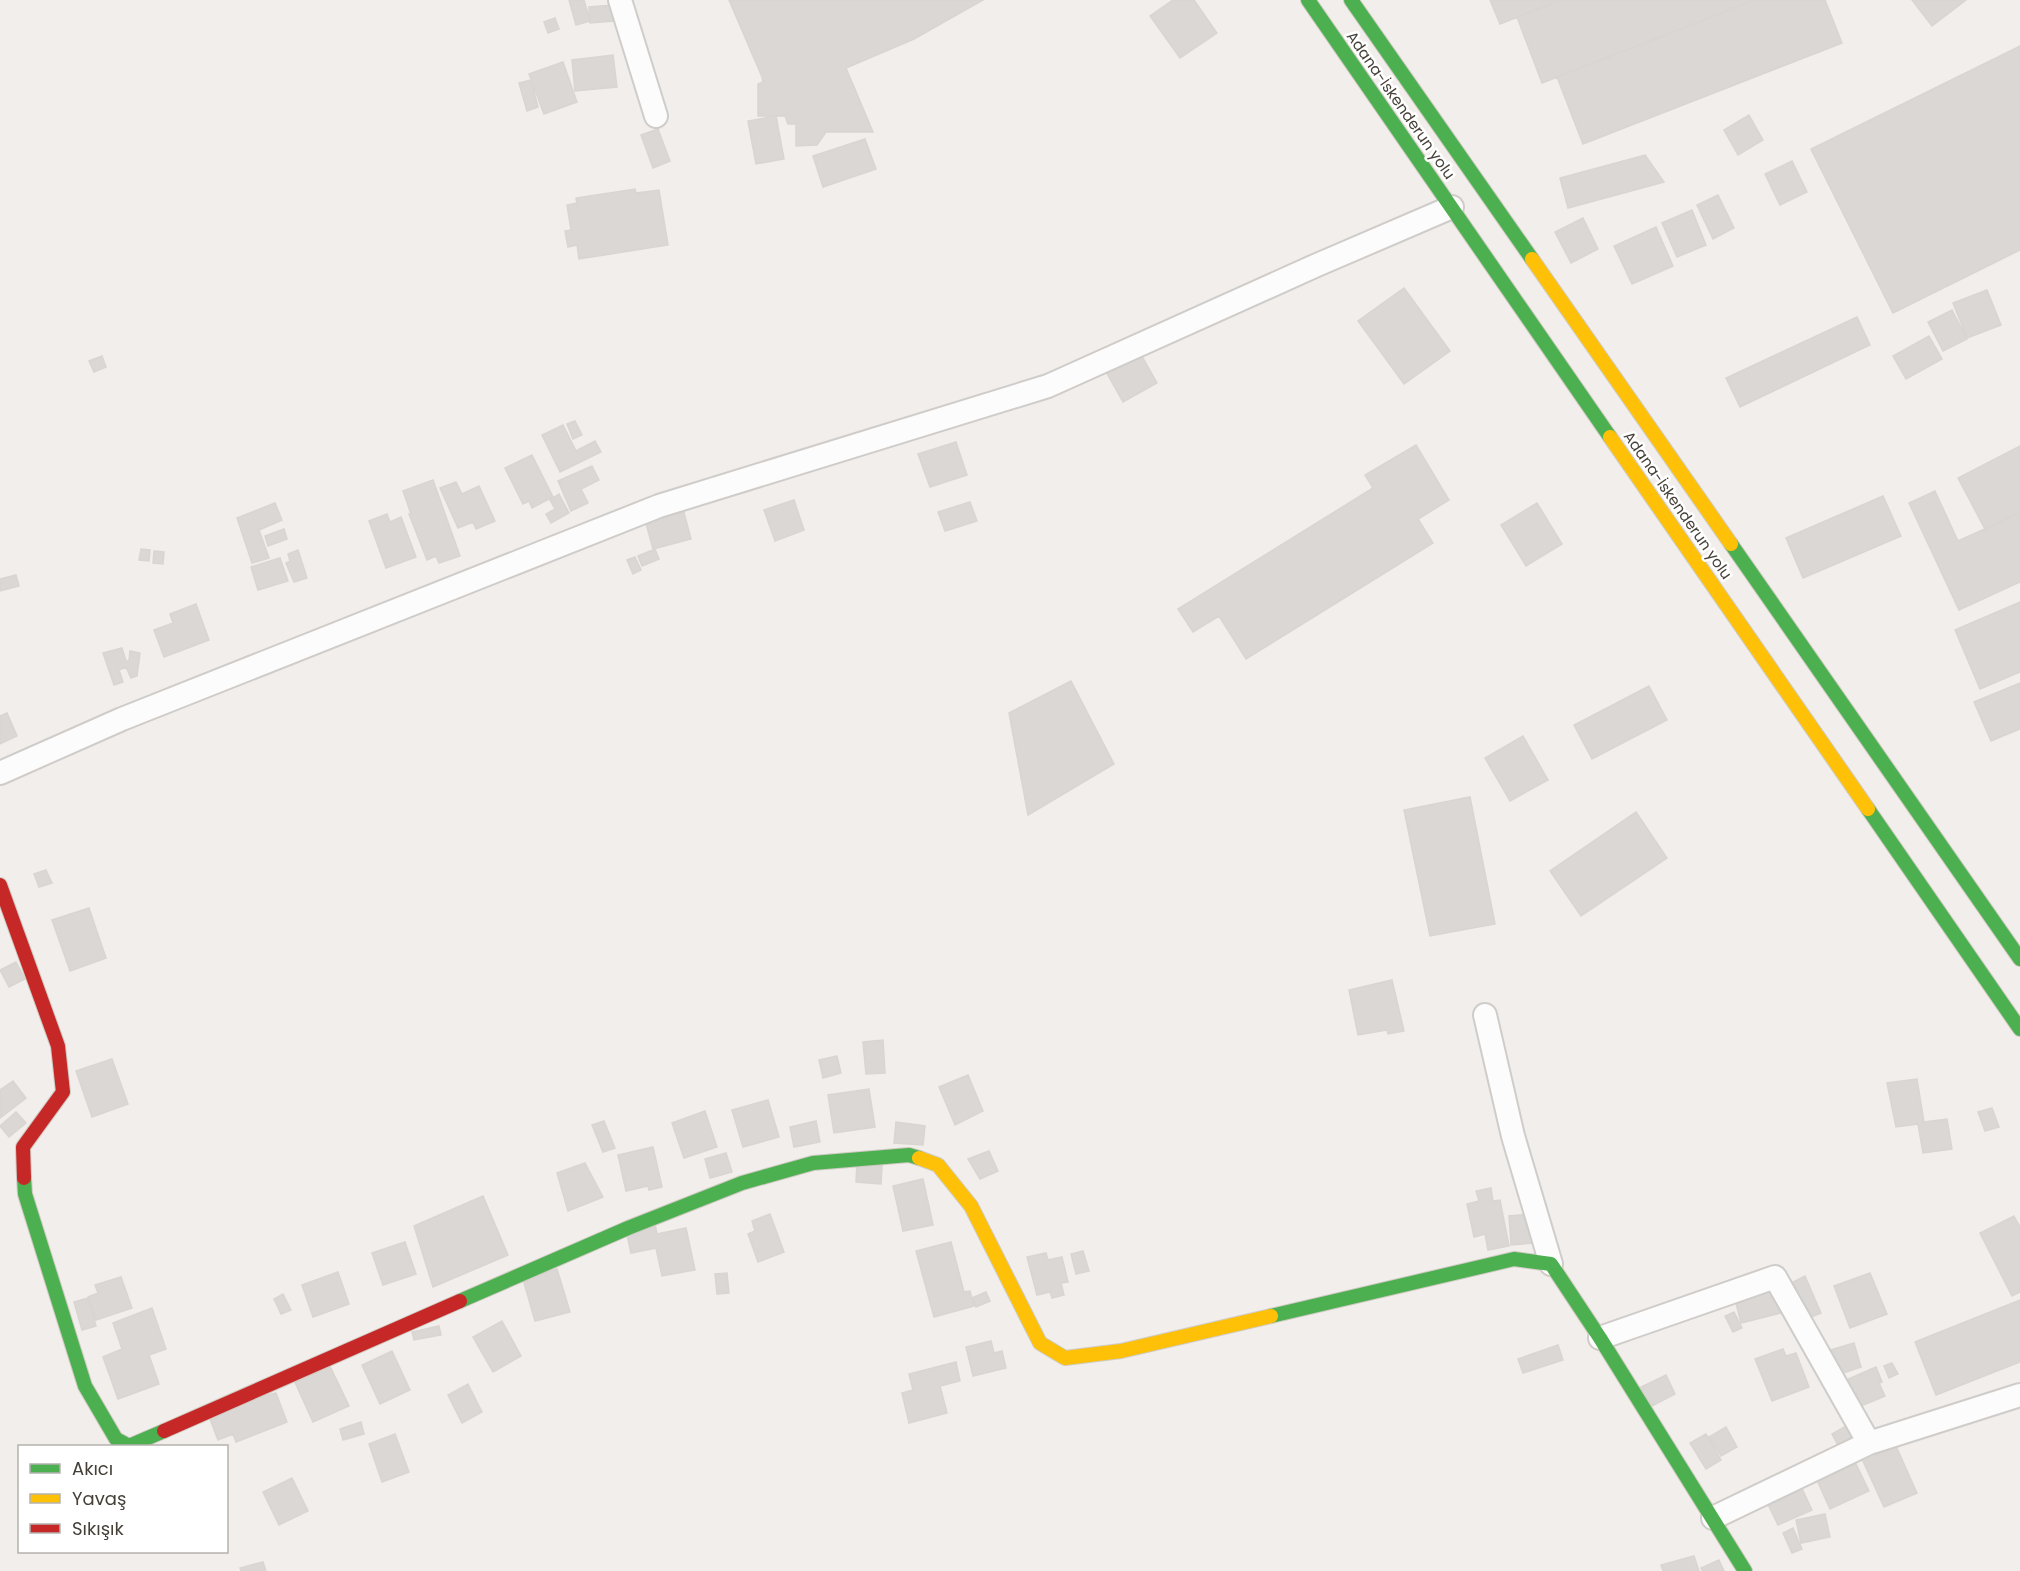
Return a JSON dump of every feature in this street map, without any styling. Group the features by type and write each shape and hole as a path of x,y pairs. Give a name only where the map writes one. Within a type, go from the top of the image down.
{"main road":[{"name":"Adana-İskenderun yolu","path":"1308,0 2020,1029"},
{"path":"1352,0 2020,959"},
{"path":"0,885 58,1046 63,1092 22,1147 25,1194 85,1386 116,1439 127,1445"},
{"path":"131,1445 628,1228 742,1183 813,1163 909,1155 938,1165 971,1206 1040,1343 1065,1358 1121,1351 1514,1259 1551,1264 1600,1338 1745,1571"}],"street":[{"path":"620,0 656,116"},
{"path":"0,773 122,719 659,506 1048,386 1452,207"},
{"path":"1485,1015 1513,1136 1551,1264"},
{"path":"1600,1338 1775,1277 1869,1443"},
{"path":"1713,1518 1869,1443 2020,1395"}],"building":[{"path":"569,0 584,0 590,21 576,25"},
{"path":"729,0 983,0 914,39 846,68 873,132 826,132 817,145 796,146 796,124 788,124 785,116 758,116 758,84 763,82 762,77"},
{"path":"1173,0 1194,0 1217,33 1180,58 1150,16"},
{"path":"1490,0 1560,0 1500,24"},
{"path":"1560,0 1755,0 1542,83 1517,17"},
{"path":"1755,0 1825,0 1842,43 1583,144 1557,77"},
{"path":"1912,0 1966,0 1932,26"},
{"path":"613,5 614,21 590,23 589,7"},
{"path":"555,18 559,29 548,33 544,22"},
{"path":"2020,46 2020,250 1893,313 1811,149"},
{"path":"613,55 617,87 575,91 572,60"},
{"path":"563,62 577,102 544,114 529,74"},
{"path":"531,80 538,107 527,111 519,83"},
{"path":"1749,115 1763,140 1738,155 1724,130"},
{"path":"776,116 784,159 756,164 748,121"},
{"path":"658,129 670,161 653,168 641,135"},
{"path":"865,139 876,169 823,187 813,156"},
{"path":"1645,155 1664,182 1568,208 1560,178"},
{"path":"1792,161 1807,192 1780,205 1765,174"},
{"path":"635,189 636,193 659,190 668,245 579,259 577,245 568,247 565,231 571,230 567,205 577,203 576,198"},
{"path":"1718,195 1734,228 1713,239 1697,205"},
{"path":"1692,210 1706,245 1677,257 1662,223"},
{"path":"1583,218 1598,249 1571,263 1555,232"},
{"path":"1656,227 1673,266 1632,284 1614,246"},
{"path":"1404,288 1450,351 1404,384 1358,321"},
{"path":"1987,290 2001,325 1967,338 1953,303"},
{"path":"1952,310 1967,339 1943,351 1928,322"},
{"path":"1857,317 1870,345 1740,407 1726,378"},
{"path":"1929,336 1942,359 1906,379 1893,356"},
{"path":"1138,349 1157,383 1123,402 1104,368"},
{"path":"102,356 106,367 94,372 89,361"},
{"path":"575,421 582,435 573,439 567,424"},
{"path":"563,425 576,451 595,441 601,452 560,472 542,435"},
{"path":"956,442 967,475 930,487 918,454"},
{"path":"1416,445 1449,500 1418,519 1433,543 1246,659 1219,616 1193,632 1178,609 1373,488 1365,475"},
{"path":"2020,446 2020,513 1985,529 1958,478"},
{"path":"532,455 553,497 532,508 529,501 523,504 505,468"},
{"path":"592,466 599,480 581,489 588,503 571,511 558,481"},
{"path":"433,480 460,556 439,563 436,556 427,560 409,514 411,514 403,491"},
{"path":"456,482 462,494 479,486 495,521 476,529 473,522 458,528 440,488"},
{"path":"1935,491 1958,541 2020,513 2020,582 1959,610 1909,503"},
{"path":"559,494 569,513 551,523 546,514 555,509 550,500"},
{"path":"1883,496 1901,536 1803,578 1786,538"},
{"path":"794,500 804,530 775,541 764,510"},
{"path":"970,502 977,521 945,531 938,512"},
{"path":"275,503 282,520 259,530 269,558 252,563 237,518"},
{"path":"1537,503 1562,544 1526,566 1501,525"},
{"path":"682,505 691,539 653,549 644,516"},
{"path":"387,514 390,522 401,517 416,557 386,568 369,521"},
{"path":"284,529 287,539 268,546 265,536"},
{"path":"141,549 150,550 149,561 139,560"},
{"path":"655,549 659,559 642,566 638,556"},
{"path":"298,550 307,578 294,582 286,563 290,561 288,554"},
{"path":"154,551 164,552 163,564 153,563"},
{"path":"635,557 641,570 633,574 627,560"},
{"path":"280,558 288,581 258,590 251,567"},
{"path":"16,575 19,586 0,591 0,579"},
{"path":"2020,602 2020,672 1980,689 1955,630"},
{"path":"196,604 209,640 164,657 154,630 173,623 170,614"},
{"path":"122,648 126,661 129,661 130,651 140,653 137,676 131,678 126,667 119,670 123,682 114,685 103,653"},
{"path":"1071,681 1114,764 1028,815 1009,713"},
{"path":"2020,683 2020,729 1991,741 1974,702"},
{"path":"1649,686 1667,720 1592,759 1574,725"},
{"path":"7,713 17,736 0,744 0,716"},
{"path":"1523,736 1548,780 1510,801 1485,758"},
{"path":"1470,797 1495,924 1430,936 1404,810"},
{"path":"1636,812 1667,858 1581,916 1550,871"},
{"path":"46,870 52,883 39,887 34,874"},
{"path":"89,908 106,958 70,971 52,920"},
{"path":"16,962 25,979 9,987 0,970"},
{"path":"1392,980 1404,1031 1388,1034 1387,1030 1358,1035 1349,990"},
{"path":"883,1040 885,1073 866,1074 863,1042"},
{"path":"837,1056 841,1073 823,1078 819,1060"},
{"path":"112,1059 128,1104 92,1117 76,1071"},
{"path":"968,1075 983,1111 955,1125 939,1087"},
{"path":"1917,1079 1924,1122 1947,1119 1952,1149 1923,1153 1918,1124 1896,1127 1887,1083"},
{"path":"13,1081 26,1098 0,1118 0,1090"},
{"path":"869,1089 875,1127 834,1133 828,1095"},
{"path":"768,1100 779,1137 743,1147 732,1110"},
{"path":"1992,1108 1999,1127 1985,1131 1978,1112"},
{"path":"705,1111 717,1147 684,1158 672,1123"},
{"path":"16,1112 26,1123 9,1137 0,1126"},
{"path":"604,1121 615,1148 603,1152 592,1125"},
{"path":"816,1121 820,1142 794,1147 790,1127"},
{"path":"896,1122 925,1126 923,1145 894,1143"},
{"path":"653,1147 662,1187 649,1190 648,1186 626,1191 618,1155"},
{"path":"989,1151 998,1171 980,1179 968,1159"},
{"path":"726,1153 732,1172 710,1178 705,1159"},
{"path":"585,1163 603,1197 568,1211 557,1173"},
{"path":"857,1163 882,1165 881,1184 856,1182"},
{"path":"923,1179 933,1225 903,1231 893,1186"},
{"path":"1491,1188 1493,1201 1500,1200 1509,1246 1488,1250 1485,1234 1474,1237 1467,1204 1479,1201 1476,1191"},
{"path":"483,1196 508,1255 433,1287 414,1226"},
{"path":"770,1214 784,1252 758,1262 748,1234 755,1231 752,1221"},
{"path":"1532,1214 1534,1243 1511,1245 1509,1216"},
{"path":"2014,1216 2020,1227 2020,1292 2012,1296 1980,1233"},
{"path":"655,1224 657,1234 686,1228 695,1270 662,1276 656,1248 631,1253 626,1230"},
{"path":"405,1242 416,1274 383,1285 372,1253"},
{"path":"951,1242 964,1292 970,1291 974,1306 934,1317 916,1251"},
{"path":"1083,1251 1089,1271 1076,1274 1071,1254"},
{"path":"1046,1253 1048,1260 1062,1257 1068,1282 1061,1283 1064,1295 1052,1298 1050,1292 1037,1295 1027,1257"},
{"path":"557,1269 570,1312 535,1321 523,1279"},
{"path":"338,1272 349,1304 313,1317 302,1285"},
{"path":"727,1273 729,1293 717,1294 715,1274"},
{"path":"1870,1273 1887,1314 1850,1328 1834,1286"},
{"path":"1805,1276 1821,1313 1806,1319 1791,1283"},
{"path":"121,1277 132,1308 96,1320 88,1297 98,1293 95,1285"},
{"path":"1775,1289 1781,1313 1741,1323 1735,1299"},
{"path":"986,1292 990,1301 976,1307 972,1298"},
{"path":"283,1294 291,1310 281,1314 274,1299"},
{"path":"88,1298 96,1326 82,1330 74,1302"},
{"path":"2020,1300 2020,1362 1936,1395 1915,1342"},
{"path":"152,1308 166,1349 149,1355 159,1384 118,1399 103,1357 122,1349 113,1323"},
{"path":"1734,1312 1742,1328 1733,1332 1725,1316"},
{"path":"502,1321 521,1356 493,1372 473,1337"},
{"path":"439,1326 441,1335 414,1340 412,1332"},
{"path":"991,1341 994,1353 1002,1351 1006,1368 973,1376 966,1347"},
{"path":"1854,1343 1861,1367 1834,1376 1827,1351"},
{"path":"1558,1345 1563,1360 1523,1373 1518,1359"},
{"path":"1783,1349 1786,1356 1796,1353 1809,1387 1772,1401 1755,1359"},
{"path":"392,1351 410,1390 380,1404 362,1365"},
{"path":"956,1362 960,1381 940,1386 947,1413 909,1423 902,1393 913,1390 909,1374"},
{"path":"1892,1363 1898,1374 1889,1378 1884,1366"},
{"path":"329,1364 349,1406 313,1422 294,1380"},
{"path":"1876,1367 1882,1382 1879,1383 1885,1396 1856,1408 1844,1381"},
{"path":"1666,1375 1675,1394 1650,1407 1641,1387"},
{"path":"468,1384 482,1412 462,1423 448,1395"},
{"path":"276,1393 287,1422 236,1442 233,1434 218,1440 207,1411"},
{"path":"361,1422 364,1434 343,1440 340,1429"},
{"path":"1846,1426 1856,1445 1842,1453 1832,1434"},
{"path":"1726,1427 1737,1447 1721,1456 1709,1437"},
{"path":"395,1434 409,1472 382,1482 369,1444"},
{"path":"1706,1434 1721,1460 1706,1469 1690,1443"},
{"path":"1896,1446 1917,1493 1884,1507 1863,1461"},
{"path":"1855,1462 1869,1491 1830,1509 1817,1480"},
{"path":"292,1478 308,1511 279,1525 263,1492"},
{"path":"1799,1482 1812,1510 1778,1525 1765,1498"},
{"path":"1825,1514 1830,1537 1801,1543 1796,1520"},
{"path":"1793,1528 1802,1549 1792,1553 1783,1533"},
{"path":"1694,1556 1699,1571 1663,1571 1661,1565"},
{"path":"1719,1560 1724,1571 1703,1571 1701,1568"},
{"path":"263,1562 266,1571 241,1571 240,1568"}],"traffic: fast":[{"path":"1308,0 1610,437"},
{"path":"1351,0 1532,259"},
{"path":"1731,544 2020,959"},
{"path":"1868,809 2020,1029"},
{"path":"460,1301 628,1228 742,1183 813,1163 909,1155 919,1158"},
{"path":"24,1178 25,1194 85,1386 116,1439 127,1445"},
{"path":"1271,1316 1514,1259 1551,1264 1600,1338 1745,1571"},
{"path":"131,1445 164,1431"}],"traffic: slow":[{"path":"1532,259 1731,544"},
{"path":"1610,437 1868,809"},
{"path":"919,1158 938,1165 971,1206 1040,1343 1065,1358 1121,1351 1271,1316"}],"traffic: jam":[{"path":"0,885 58,1046 63,1092 23,1147 24,1178"},
{"path":"164,1431 460,1301"}]}
